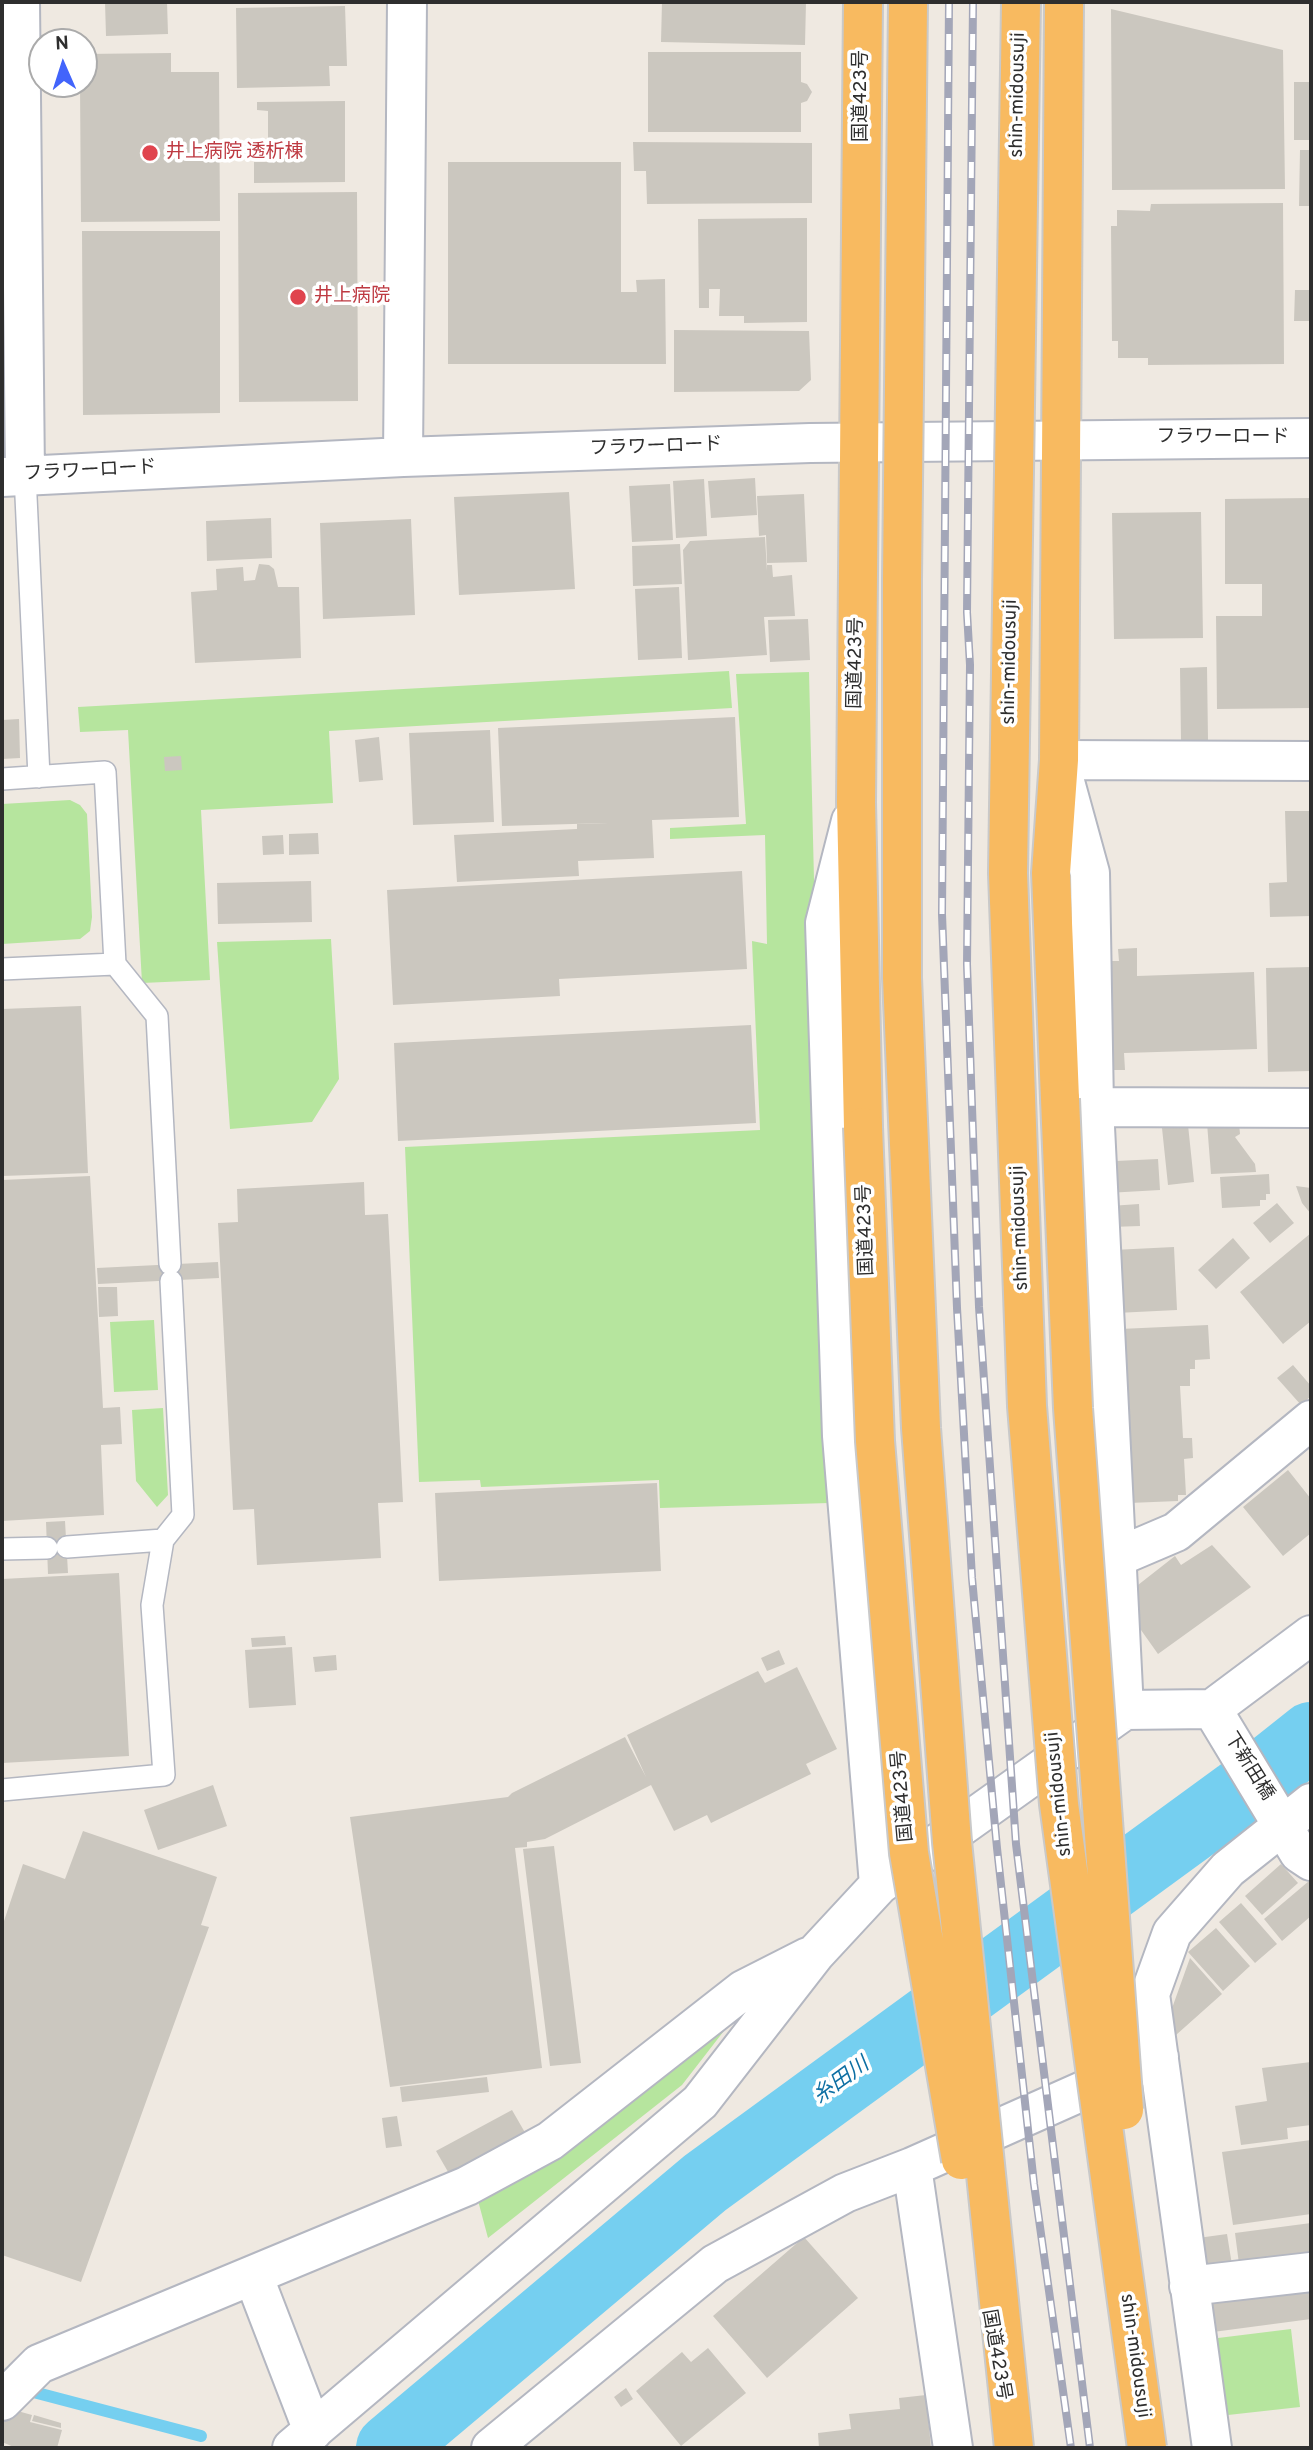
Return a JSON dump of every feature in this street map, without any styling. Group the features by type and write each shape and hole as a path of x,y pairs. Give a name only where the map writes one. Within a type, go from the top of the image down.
{"highway":[{"name":"国道423号","path":"863,2 856,802 863,1127 875,1441 909,1853 1012,2448"},
{"path":"908,2 902,579 902,978 919,1401 952,1842 1012,2448"},
{"name":"shin-midousuji","path":"1021,2 1007,873 1027,1406 1059,1804 1147,2448"},
{"path":"1064,2 1059,760 1051,873 1077,1103 1073,1408 1147,2448"}],"street":[{"path":"13,476 12,161 20,2"},
{"path":"403,457 407,2"},
{"name":"フラワーロード","path":"13,476 403,457 859,442 1062,438 1311,438"},
{"path":"1059,760 1311,761"},
{"path":"856,802 825,923 842,1436 879,1885"},
{"path":"1124,1710 1115,1558 1077,1103 1311,1108"},
{"path":"1115,1558 1176,1532 1311,1420"},
{"path":"253,2275 303,2440 700,2102 815,1954 879,1885 1124,1710 1212,1709 1311,1636"},
{"name":"下新田橋","path":"1212,1709 1298,1814 1299,1853 1311,1861"},
{"path":"1212,2448 1150,1994 1172,1933 1228,1869 1298,1814"},
{"path":"2,2401 39,2364 467,2186 550,2141 743,1990 815,1954"},
{"path":"491,2448 715,2264 845,2193 912,2167 1159,2057"},
{"path":"912,2167 953,2448"},
{"path":"1189,2286 1311,2272"}],"lane":[{"path":"13,476 39,776"},
{"path":"2,779 105,772 115,964 157,1016 183,1515 163,1540 152,1605 164,1775 2,1790"},
{"path":"2,969 115,964"},
{"path":"2,1549 163,1540"}],"green space":[{"path":"729,671 732,708 329,731 333,803 201,810 210,980 142,983 128,730 80,732 78,707"},
{"path":"809,672 829,1503 660,1508 659,1480 481,1487 480,1480 419,1482 405,1147 760,1130 752,941 767,944 765,835 670,839 670,828 746,824 736,674"},
{"path":"70,800 80,805 87,814 92,917 90,931 80,939 2,944 2,804"},
{"path":"331,939 339,1079 312,1122 230,1129 217,942"},
{"path":"154,1320 158,1390 114,1392 110,1322"},
{"path":"163,1408 168,1495 157,1507 136,1481 132,1410"},
{"path":"744,2005 682,2085 488,2238 476,2193"},
{"path":"1291,2329 1300,2407 1219,2416 1210,2339"}],"building":[{"path":"105,2 167,2 168,34 106,36"},
{"path":"662,2 806,2 805,45 661,42"},
{"path":"345,6 347,66 329,66 330,86 237,88 236,8"},
{"path":"1111,9 1283,50 1285,189 1112,190"},
{"path":"648,52 801,52 801,82 807,84 812,92 807,101 801,103 801,132 648,132"},
{"name":"井上病院 透析棟","path":"171,53 171,72 219,72 220,221 81,222 80,98 98,98 98,54"},
{"path":"1294,82 1311,82 1311,140 1294,140"},
{"path":"345,101 345,182 254,183 254,162 268,162 268,111 257,110 257,102"},
{"path":"633,142 812,143 812,203 647,204 646,171 634,171"},
{"path":"1300,150 1311,150 1311,206 1299,206"},
{"path":"448,162 621,162 621,292 637,292 636,280 665,279 666,364 448,364"},
{"name":"井上病院","path":"357,192 358,401 239,402 238,193"},
{"path":"1283,203 1284,364 1148,365 1148,358 1118,358 1118,341 1112,341 1111,226 1117,226 1117,210 1150,211 1151,204"},
{"path":"807,218 807,322 744,323 744,316 719,316 720,289 709,289 709,308 699,308 698,219"},
{"path":"82,231 220,231 220,413 83,415"},
{"path":"1295,290 1311,290 1311,321 1294,321"},
{"path":"674,330 809,331 811,380 799,391 674,392"},
{"path":"755,478 757,515 711,518 708,481"},
{"path":"704,479 707,536 676,538 673,481"},
{"path":"670,484 673,540 632,542 629,486"},
{"path":"569,492 575,589 459,595 454,497"},
{"path":"804,494 807,562 767,563 766,535 759,536 757,496"},
{"path":"1311,498 1311,708 1217,709 1216,616 1262,616 1262,584 1225,584 1225,499"},
{"path":"1201,512 1203,638 1114,639 1112,513"},
{"path":"271,518 272,558 207,561 206,521"},
{"path":"411,519 415,615 323,619 320,523"},
{"path":"765,537 767,571 767,565 772,565 773,577 792,575 795,616 764,617 767,655 688,660 683,550 690,541"},
{"path":"680,544 682,584 633,586 632,546"},
{"path":"259,564 269,565 274,569 278,587 299,587 301,658 195,663 191,592 217,590 216,569 243,567 244,581 255,580"},
{"path":"679,587 682,658 638,660 635,589"},
{"path":"808,619 810,660 770,662 768,620"},
{"path":"1207,667 1208,740 1181,740 1180,668"},
{"path":"735,717 739,817 652,820 654,858 578,861 579,876 457,882 454,835 577,829 577,824 608,823 502,826 498,728"},
{"path":"19,719 20,758 2,759 2,720"},
{"path":"490,730 494,822 413,825 409,733"},
{"path":"379,737 383,780 359,782 355,740"},
{"path":"181,756 182,770 165,771 164,757"},
{"path":"1285,811 1311,811 1311,916 1270,917 1269,883 1287,882"},
{"path":"318,833 319,854 289,855 289,834"},
{"path":"283,835 284,854 263,855 262,836"},
{"path":"742,871 747,969 559,979 560,996 393,1005 387,890"},
{"path":"311,881 312,922 218,924 217,883"},
{"path":"1137,948 1137,976 1254,972 1257,1049 1124,1053 1125,1070 1109,1070 1105,961 1119,961 1118,949"},
{"path":"1311,967 1311,1071 1268,1072 1266,968"},
{"path":"81,1006 88,1173 2,1176 2,1009"},
{"path":"751,1025 756,1123 398,1141 394,1043"},
{"path":"1207,1123 1239,1123 1240,1134 1235,1137 1255,1164 1256,1172 1211,1174"},
{"path":"1188,1125 1194,1182 1168,1185 1162,1128"},
{"path":"1158,1159 1160,1190 1107,1193 1106,1175 1117,1175 1116,1161"},
{"path":"1269,1174 1270,1194 1266,1194 1266,1200 1260,1200 1260,1206 1222,1208 1220,1177"},
{"path":"90,1176 103,1408 120,1407 122,1444 101,1445 104,1515 2,1521 2,1180"},
{"path":"364,1182 365,1215 388,1214 403,1502 378,1503 381,1558 257,1565 254,1509 233,1510 218,1223 238,1222 237,1189"},
{"path":"1296,1186 1311,1188 1311,1214 1302,1203"},
{"path":"1277,1203 1294,1223 1270,1243 1253,1223"},
{"path":"1139,1204 1140,1226 1111,1227 1110,1206"},
{"path":"1311,1233 1311,1321 1283,1344 1240,1292"},
{"path":"1233,1238 1250,1258 1216,1289 1198,1270"},
{"path":"1174,1247 1177,1310 1116,1313 1113,1250"},
{"path":"218,1262 219,1278 98,1284 97,1268"},
{"path":"98,1287 117,1287 118,1316 99,1317"},
{"path":"1208,1325 1210,1359 1195,1360 1195,1369 1190,1369 1190,1386 1180,1386 1183,1438 1192,1438 1193,1458 1184,1459 1186,1495 1178,1495 1178,1501 1129,1503 1120,1329"},
{"path":"1293,1365 1311,1386 1311,1396 1301,1405 1277,1378"},
{"path":"1288,1470 1311,1499 1311,1533 1283,1556 1243,1507"},
{"path":"657,1483 661,1571 439,1581 435,1493"},
{"path":"65,1521 68,1573 48,1574 46,1522"},
{"path":"1212,1545 1251,1587 1158,1654 1136,1623 1138,1585 1175,1556 1181,1565"},
{"path":"119,1573 129,1756 2,1763 2,1579"},
{"path":"285,1636 286,1645 252,1647 251,1638"},
{"path":"292,1647 296,1705 249,1708 245,1650"},
{"path":"779,1650 785,1664 767,1671 761,1658"},
{"path":"336,1655 337,1670 315,1672 313,1657"},
{"path":"797,1667 837,1749 806,1764 811,1774 711,1823 707,1815 674,1831 651,1785 545,1839 527,1842 527,1847 515,1848 542,2068 390,2087 350,1817 508,1797 625,1737 646,1777 627,1735 758,1671 765,1683"},
{"path":"213,1785 227,1826 158,1850 144,1810"},
{"path":"83,1831 217,1877 201,1925 209,1927 81,2282 2,2255 2,1927 23,1864 65,1879"},
{"path":"554,1846 581,2063 550,2066 523,1849"},
{"path":"1281,1864 1298,1883 1262,1915 1245,1896"},
{"path":"1309,1881 1311,1916 1282,1941 1264,1919"},
{"path":"1241,1903 1277,1944 1255,1963 1219,1922"},
{"path":"1216,1928 1250,1966 1223,1991 1188,1952"},
{"path":"1190,1958 1222,1994 1176,2035 1166,2025"},
{"path":"1311,2062 1311,2125 1287,2128 1288,2139 1241,2145 1235,2106 1267,2101 1262,2068"},
{"path":"487,2077 489,2092 402,2102 400,2087"},
{"path":"512,2110 527,2136 451,2177 436,2151"},
{"path":"397,2116 402,2146 386,2148 382,2118"},
{"path":"1311,2140 1311,2214 1233,2225 1222,2152"},
{"path":"1311,2223 1311,2255 1239,2264 1235,2233"},
{"path":"1227,2234 1232,2265 1203,2269 1198,2238"},
{"path":"804,2237 858,2298 767,2378 713,2316"},
{"path":"1311,2291 1311,2319 1213,2332 1209,2304"},
{"path":"708,2348 746,2393 681,2446 636,2391 682,2352 691,2362"},
{"path":"626,2388 633,2399 621,2407 614,2397"},
{"path":"926,2395 931,2448 819,2448 818,2433 851,2429 849,2414 900,2409 899,2398"},
{"path":"14,2410 32,2415 30,2422 62,2430 57,2448 16,2448 2,2442 2,2420"},
{"path":"34,2415 61,2423 61,2428 32,2421"}],"waterway":[{"name":"糸田川","path":"390,2448 705,2183 1238,1794 1311,1736"},
{"path":"22,2389 201,2436"}],"railway":[{"path":"949,2 942,914 957,1308 972,1578 997,1848 1034,2184 1071,2448"},
{"path":"973,2 967,612 970,665 967,964 979,1307 1016,1844 1090,2448"}],"place":[{"name":"井上病院 透析棟","path":"150,153"},
{"name":"井上病院","path":"298,297"}]}
